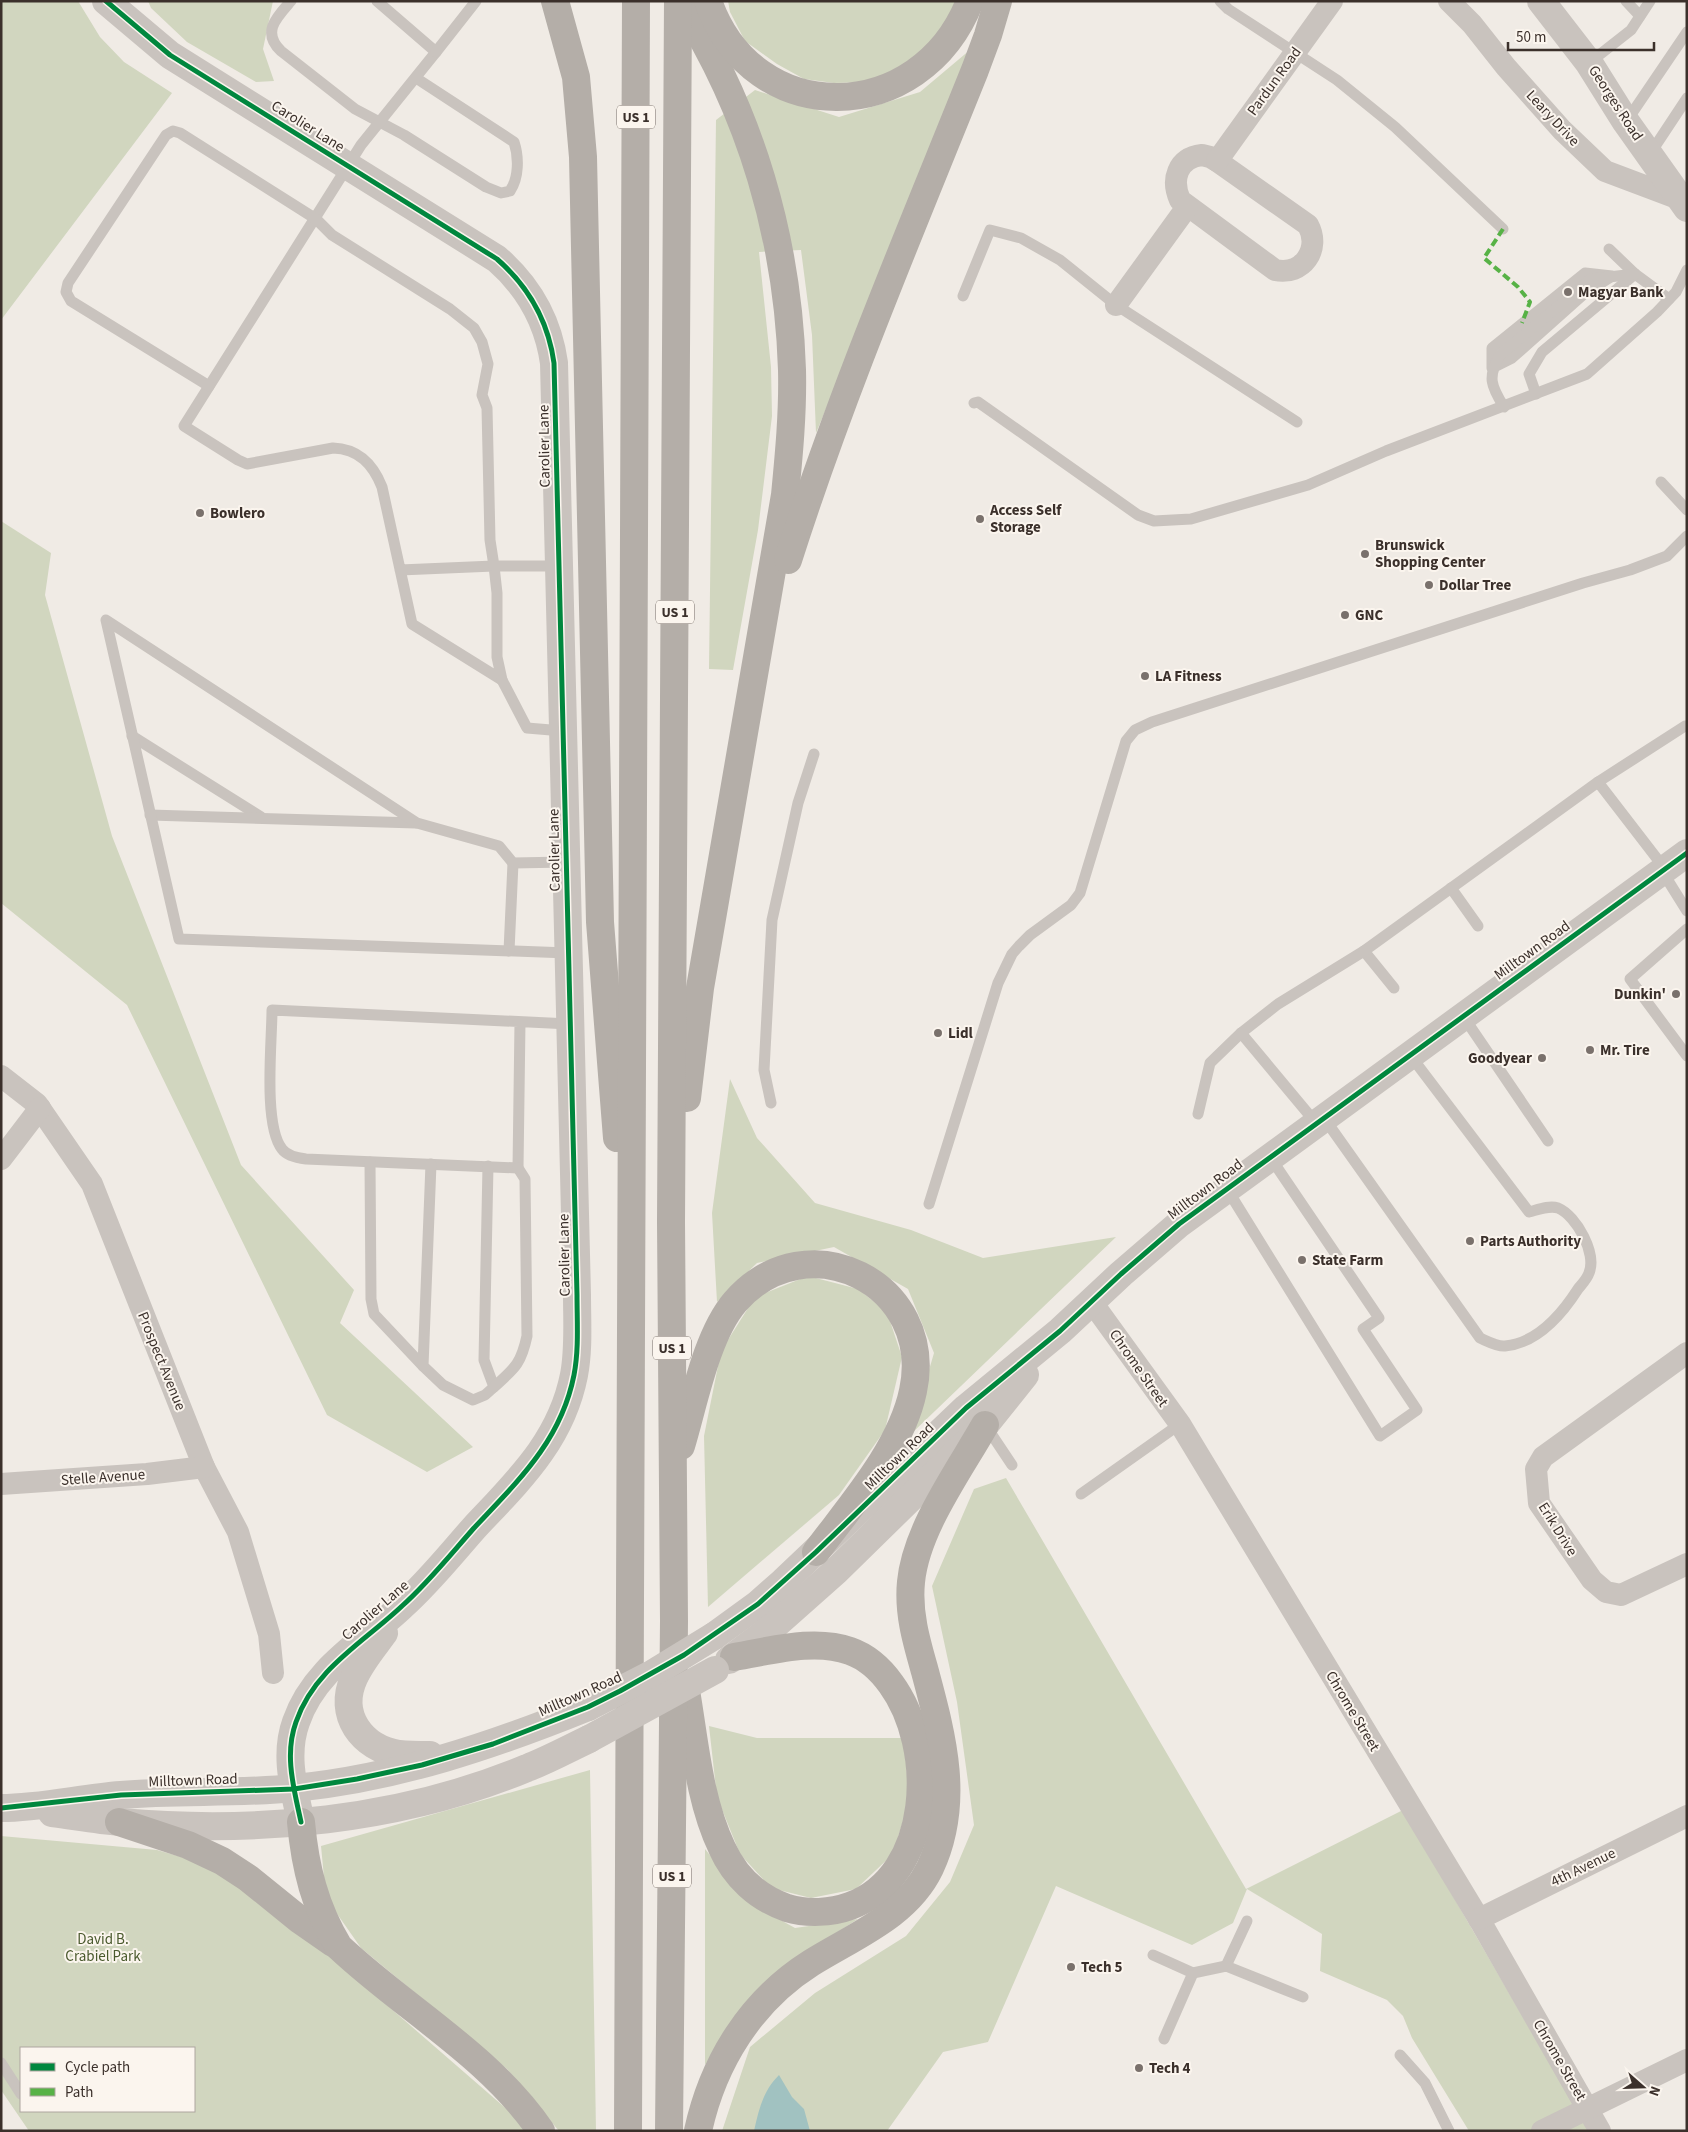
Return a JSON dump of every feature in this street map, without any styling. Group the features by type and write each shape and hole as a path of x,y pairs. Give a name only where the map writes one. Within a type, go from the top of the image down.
{"highway":[{"path":"555,1 576,77 582,138 600,922 632,1337"},
{"name":"US 1","path":"628,2131 636,1"},
{"path":"671,1222 700,988 786,479 792,402 790,343 778,246 759,169 738,112 714,60 679,1"},
{"name":"US 1","path":"669,2131 674,1621 671,1222 679,1"},
{"path":"708,1 724,36 742,59 754,69 788,88 814,95 837,97 862,96 883,90 917,73 951,39 970,1"},
{"path":"757,657 829,440 875,318 975,70 998,1"},
{"path":"673,1474 712,1343 726,1313 735,1302 760,1280 789,1267 819,1264 834,1266 861,1275 884,1291 902,1313 914,1345 917,1361 916,1378 907,1410 890,1447 816,1552"},
{"path":"698,2131 717,2072 736,2037 757,2007 799,1971 896,1910 920,1884 936,1852 948,1800 946,1762 938,1722 914,1632 911,1615 911,1583 918,1552 930,1521 985,1425"},
{"path":"674,1621 706,1802 722,1849 731,1864 753,1890 793,1910 826,1912 855,1904 886,1884 898,1868 908,1849 915,1827 921,1781 915,1738 904,1704 886,1677 875,1666 850,1651 810,1646 725,1663"},
{"path":"119,1822 188,1845 222,1861 248,1878 300,1920 339,1947 494,2076 523,2106 541,2131"},
{"path":"301,1822 306,1863 315,1898 328,1930 339,1947"}],"street":[{"name":"Carolier Lane","path":"106,1 126,11 141,32 170,55 498,259 520,280 540,311 552,345 554,363 578,1338 574,1374 556,1428 533,1464 403,1606 344,1654 318,1682 304,1702 296,1722 290,1746 294,1789 301,1822"},
{"name":"Pardun Road","path":"1217,161 1332,1"},
{"name":"Leary Drive","path":"1449,1 1472,24 1506,67 1562,130 1605,170 1684,204"},
{"name":"Georges Road","path":"1541,1 1589,63 1626,122 1684,204"},
{"path":"1194,156 1210,156 1217,161 1308,225 1313,241 1308,258 1300,267 1290,270 1275,270 1180,200 1175,185 1180,167 1194,156"},
{"path":"1116,305 1187,207"},
{"name":"Milltown Road","path":"7,1808 121,1795 294,1789 388,1773 492,1744 588,1707 652,1674 714,1636 758,1604 816,1552 966,1408 1060,1331 1091,1301 1180,1224 1687,853"},
{"name":"Prospect Avenue","path":"1,1076 40,1108 92,1184 204,1467 238,1532 269,1634 273,1673"},
{"path":"1,1159 40,1108"},
{"name":"Chrome Street","path":"1091,1301 1180,1424 1479,1919 1600,2131"},
{"name":"Milltown Road","path":"7,1808 119,1822 186,1826 301,1822 372,1811 450,1794 527,1768 589,1739 725,1663 774,1626 836,1571 985,1425 1060,1331"},
{"name":"Erik Drive","path":"1687,1353 1543,1457 1536,1469 1539,1503 1592,1580 1601,1589 1621,1595 1687,1564"},
{"name":"Stelle Avenue","path":"1,1484 147,1474 204,1467"},
{"path":"403,1606 353,1679 348,1702 352,1723 370,1743 389,1751 400,1754 454,1756"},
{"name":"4th Avenue","path":"1479,1919 1687,1816"},
{"path":"1542,2131 1687,2060"}],"lane":[{"path":"291,1 274,20 272,40 275,46 355,109 404,135 486,187 501,193 510,191 517,177 514,142 416,78"},
{"path":"377,1 436,52"},
{"path":"476,1 361,145 184,426 247,464 333,448 347,451 368,462 376,472 382,487 412,624 502,680"},
{"path":"1220,1 1228,9 1337,80 1394,127 1503,229"},
{"path":"1626,1 1640,16"},
{"path":"1589,63 1631,30 1650,1"},
{"path":"1626,122 1687,32"},
{"path":"1650,154 1687,98"},
{"path":"209,386 71,300 66,292 68,283 166,135 173,132 180,133 316,219 332,235 462,317 479,335 488,364 482,395 487,408 490,540 497,593 497,657 502,680 527,728 563,731"},
{"path":"963,296 990,230 1021,238 1060,260 1116,305 1297,422"},
{"path":"1609,249 1635,274 1669,299"},
{"path":"974,403 978,402 1138,515 1154,521 1191,519 1308,485 1386,451 1587,374 1613,353 1676,292 1687,270"},
{"path":"1504,407 1492,388 1492,368 1500,355 1591,279 1635,274"},
{"path":"1536,394 1529,374 1542,352 1635,274"},
{"path":"1661,482 1687,510"},
{"path":"930,1204 998,983 1012,954 1019,946 1030,934 1071,905 1080,893 1126,741 1135,730 1152,722 1583,583 1630,570 1667,556 1687,536"},
{"path":"400,570 494,566 560,566"},
{"path":"417,823 106,620 178,939 568,953"},
{"path":"1198,1114 1210,1062 1241,1033 1278,1004 1364,951 1598,782 1685,726"},
{"path":"132,736 262,818"},
{"path":"771,1103 764,1070 772,920 798,802 814,754"},
{"path":"1598,782 1663,870 1687,911"},
{"path":"150,815 417,823 498,846 513,863 509,951"},
{"path":"513,863 566,862"},
{"path":"1451,888 1478,926"},
{"path":"1687,929 1630,979 1687,1056"},
{"path":"1364,951 1394,988"},
{"path":"518,1168 294,1157 282,1149 274,1131 270,1110 272,1010 570,1024"},
{"path":"1463,1016 1548,1141"},
{"path":"370,1162 371,1299 374,1314 443,1385 472,1400 484,1395 515,1368 520,1360 527,1336 526,1179 518,1168 520,1022"},
{"path":"1241,1033 1320,1120 1480,1338 1503,1346 1520,1342 1542,1331 1568,1304 1590,1273 1591,1256 1582,1233 1571,1218 1558,1208 1546,1207 1528,1212 1410,1055"},
{"path":"1227,1189 1380,1436 1418,1410 1363,1329 1379,1318 1270,1157"},
{"path":"423,1366 431,1164"},
{"path":"488,1166 484,1360 494,1387"},
{"path":"1081,1494 1180,1424"},
{"path":"985,1425 1012,1465"},
{"path":"1226,1966 1247,1921"},
{"path":"1153,1954 1193,1973 1226,1966 1303,1997"},
{"path":"1164,2039 1193,1973"},
{"path":"1400,2055 1425,2083 1450,2131"},
{"path":"1,2063 20,2092"}],"green space":[{"path":"1,1 78,1 100,37 124,62 172,93 1,320"},
{"path":"148,1 273,1 263,49 274,81 256,82 187,42 151,8"},
{"path":"728,1 958,1 954,13 919,56 870,82 834,83 804,79 777,64 745,41 730,12"},
{"path":"977,44 816,433 812,335 801,250 759,252 771,367 772,416 758,530 733,670 709,669 716,120 755,90 839,117 920,92"},
{"path":"1,521 51,553 45,595 112,836 241,1165 354,1290 340,1323 473,1447 427,1472 327,1415 127,1005 1,903"},
{"path":"730,1079 757,1138 815,1203 911,1230 983,1258 1116,1237 910,1435 934,1353 908,1289 834,1247 757,1263 717,1302 712,1213"},
{"path":"808,1276 858,1289 887,1312 902,1357 885,1430 839,1495 708,1607 704,1436 721,1351 755,1297"},
{"path":"1006,1478 1246,1889 1403,1810 1589,2131 1469,2131 1412,2038 1403,2016 1387,2000 1320,1971 1322,1934 1247,1889 1233,1923 1192,1945 1056,1886 988,2042 943,2052 887,2131 722,2131 750,2047 815,1993 906,1936 950,1882 974,1825 957,1702 932,1586 974,1489"},
{"path":"709,1726 757,1738 904,1738 909,1801 893,1854 856,1889 811,1898 771,1888 740,1854 717,1797"},
{"path":"590,1770 596,2131 559,2131 507,2069 361,1948 326,1898 321,1846"},
{"name":"David B. Crabiel Park","path":"1,1836 157,1850 199,1862 236,1881 327,1953 526,2126 529,2131 29,2131 1,2090"},
{"path":"705,1849 748,1902 795,1928 858,1919 794,1960 742,2008 705,2065"}],"water":[{"path":"779,2075 792,2097 804,2109 810,2131 754,2131 765,2094"}],"marked path":[{"path":"1503,229 1484,258 1518,287 1530,302 1522,323"}],"cycle path":[{"path":"106,1 170,55 497,259 519,281 535,305 547,333 554,363 577,1295 576,1365 568,1399 559,1420 536,1459 421,1588 327,1671 304,1703 292,1734 290,1759 301,1822"},
{"path":"1,1808 121,1795 294,1789 357,1779 422,1765 493,1744 588,1707 684,1655 758,1604 816,1552 966,1408 1060,1331 1121,1274 1179,1224 1687,853"}],"place":[{"name":"Magyar Bank","path":"1568,292"},
{"name":"Bowlero","path":"200,513"},
{"name":"Access Self Storage","path":"980,519"},
{"name":"Brunswick Shopping Center","path":"1365,554"},
{"name":"Dollar Tree","path":"1429,585"},
{"name":"GNC","path":"1345,615"},
{"name":"LA Fitness","path":"1145,676"},
{"name":"Dunkin'","path":"1676,994"},
{"name":"Lidl","path":"938,1033"},
{"name":"Mr. Tire","path":"1590,1050"},
{"name":"Goodyear","path":"1542,1058"},
{"name":"Parts Authority","path":"1470,1241"},
{"name":"State Farm","path":"1302,1260"},
{"name":"Tech 5","path":"1071,1967"},
{"name":"Tech 4","path":"1139,2068"}]}
